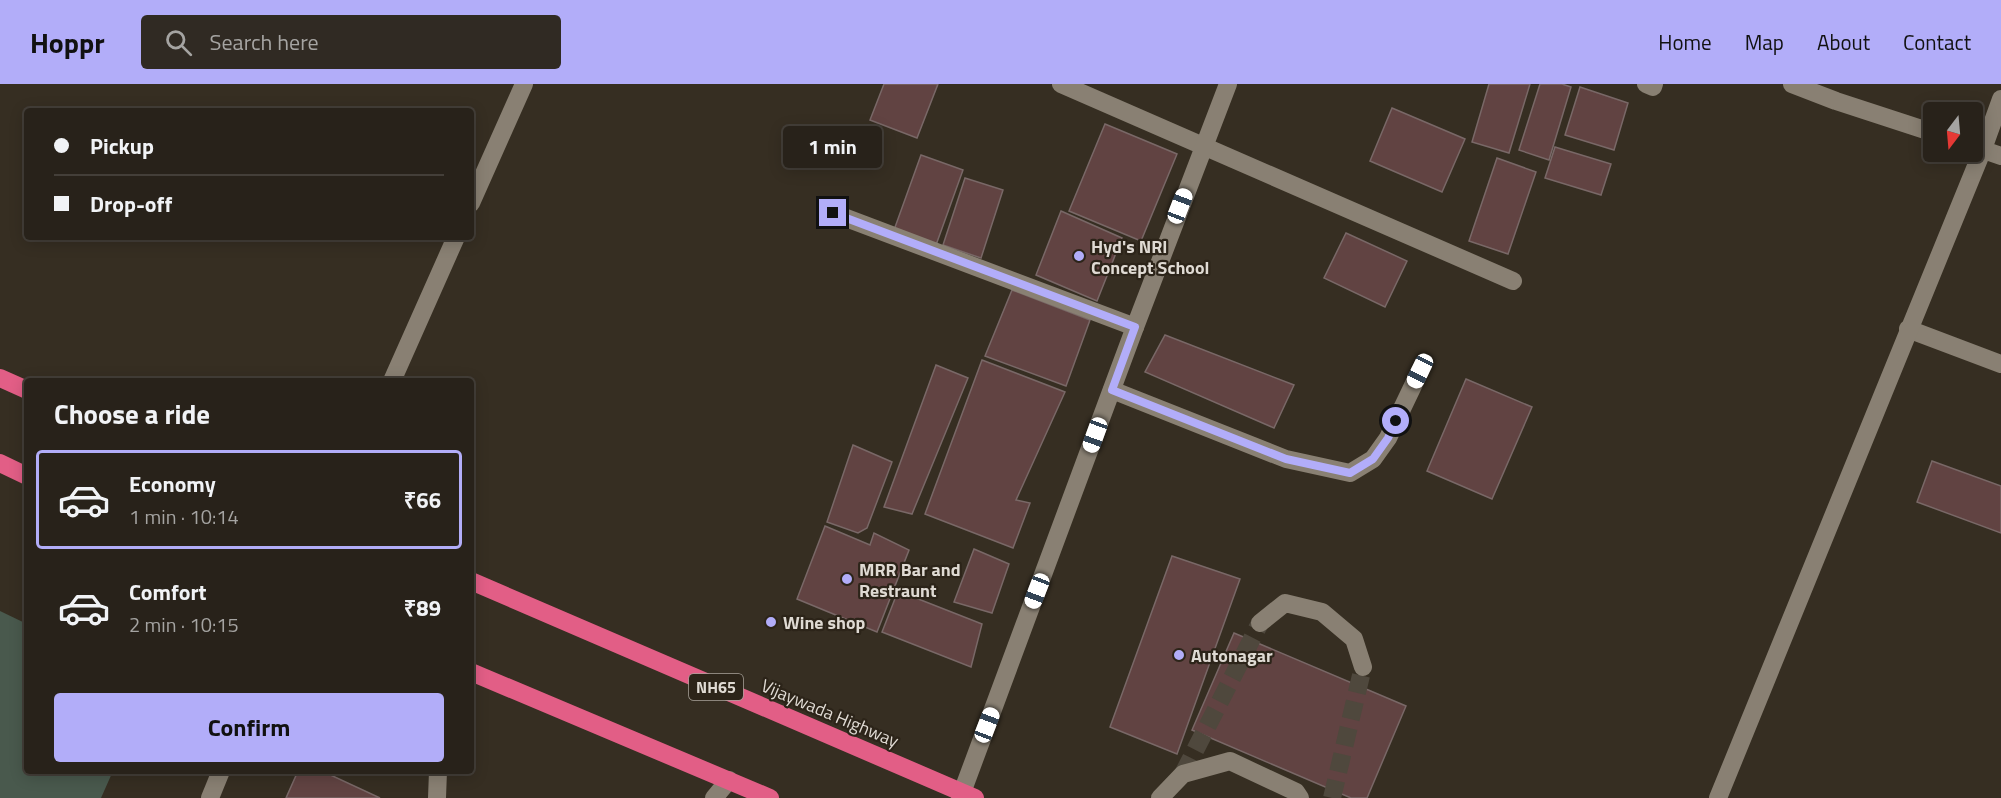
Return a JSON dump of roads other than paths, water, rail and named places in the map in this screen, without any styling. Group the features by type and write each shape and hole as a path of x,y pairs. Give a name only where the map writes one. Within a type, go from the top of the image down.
{"highway":[{"path":"0,378 24,389"},
{"path":"0,463 24,475"},
{"name":"Vijaywada Highway","path":"474,582 965,796"},
{"path":"474,673 770,798"}],"street":[{"path":"474,195 524,84"},
{"path":"1061,84 1513,281"},
{"path":"965,796 1135,327 1228,84"},
{"path":"1646,84 1653,87 1654,84"},
{"path":"1792,84 1923,129"},
{"path":"1983,137 2001,99"},
{"path":"1983,149 2001,156"},
{"path":"1718,798 1908,330 1972,162"},
{"path":"833,213 1135,327"},
{"path":"393,378 455,240"},
{"path":"1908,330 2001,364"},
{"path":"1112,390 1286,459 1350,473 1373,459 1388,438 1420,371"},
{"path":"1260,623 1285,603 1322,612 1354,639 1363,667"},
{"path":"1160,798 1183,774 1230,761 1296,792 1300,798"},
{"path":"210,798 220,774"},
{"path":"437,798 438,774"},
{"path":"714,798 729,780"}],"tunnel":[{"path":"1183,774 1260,623"},
{"path":"1332,798 1363,667"}],"place":[{"name":"Hyd's NRI Concept School","path":"1079,256"},
{"name":"MRR Bar and Restraunt","path":"847,579"},
{"name":"Wine shop","path":"771,622"},
{"name":"Autonagar","path":"1179,655"}]}
